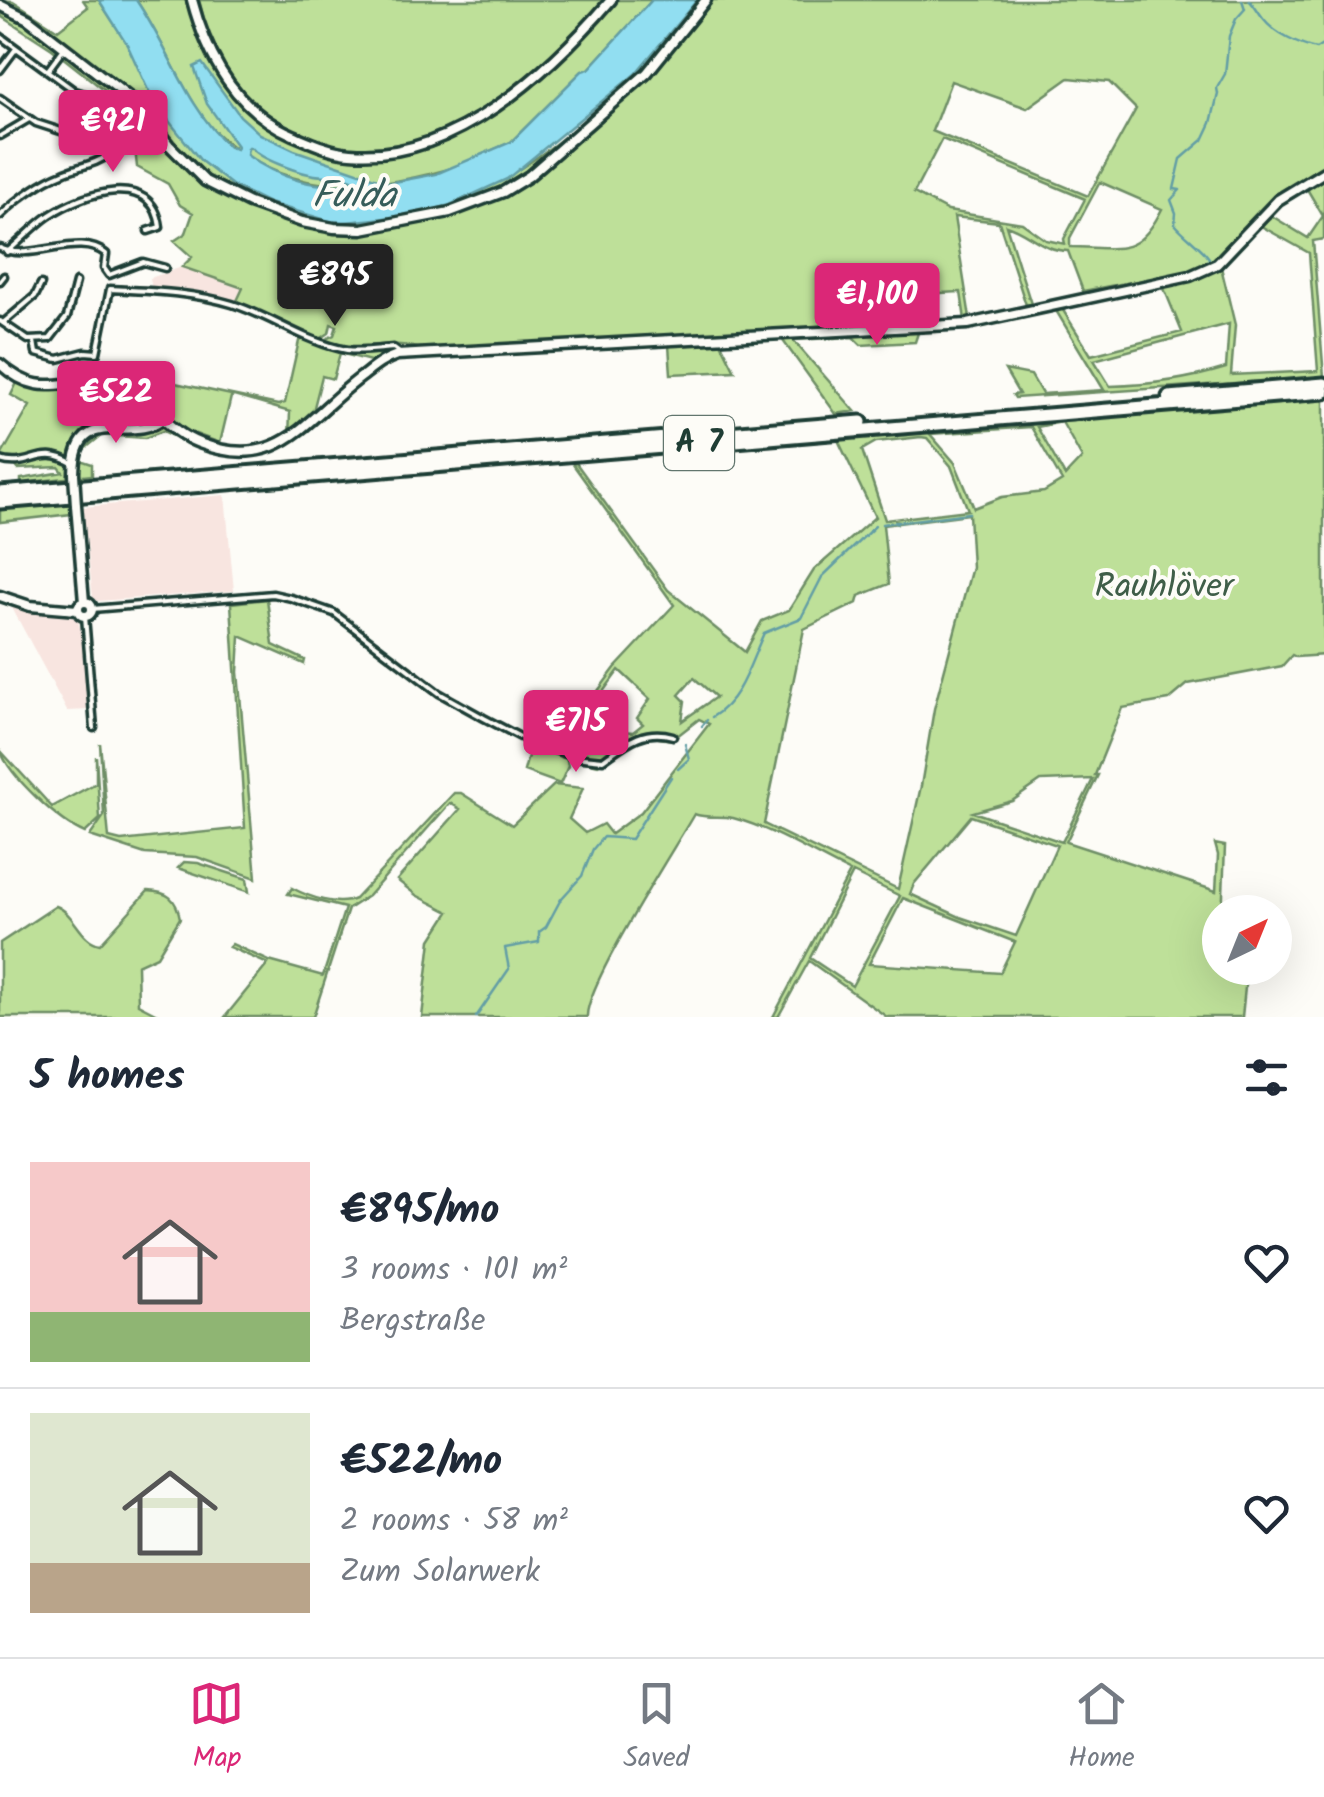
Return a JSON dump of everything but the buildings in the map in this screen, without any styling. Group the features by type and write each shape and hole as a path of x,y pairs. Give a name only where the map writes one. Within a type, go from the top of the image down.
{"highway":[{"name":"A 7","path":"0,490 1324,384"},
{"name":"A 7","path":"0,502 1324,392"}],"main road":[{"path":"192,0 208,47 230,85 252,109 274,126 319,146 352,154 379,154 450,133 495,106 563,54 611,0"},
{"path":"0,5 15,10 136,102 169,145 206,180 249,202 316,226 362,229 409,222 490,198 529,176 647,73 706,0"},
{"path":"0,364 26,383 41,386 106,383 144,402 190,438 204,444 250,451 272,448 296,436 330,400 380,363 401,354 975,323 1205,271 1225,257 1285,194 1324,172"},
{"path":"144,402 150,414 146,426"},
{"path":"0,596 42,608 85,609 74,469 80,445 95,432 109,427 146,426 161,416"}],"street":[{"path":"0,36 75,91 95,97"},
{"path":"48,70 65,47"},
{"path":"0,70 16,48"},
{"path":"0,98 29,120 108,147 106,158 62,173 0,216"},
{"path":"0,136 29,120"},
{"path":"8,252 56,212 116,191 150,199 158,211 160,227 148,230"},
{"path":"0,248 8,252 93,246 106,254 104,268 109,275 143,262 165,268"},
{"path":"41,284 35,296 1,322 34,341 50,339 62,327 76,282"},
{"path":"34,341 36,352 48,358 97,353 110,288 177,292 212,299 336,347 360,351 394,348 401,354"},
{"path":"0,460 12,463 51,454 74,469"},
{"path":"94,728 85,609 274,594 334,612 439,693 522,738 564,754 603,760 617,746 636,736 674,736"}],"shaded area":[{"path":"182,267 244,288 236,303 152,289 150,278"},
{"path":"225,495 234,591 98,601 93,598 83,507"},
{"path":"10,604 39,613 70,615 78,620 90,710 67,711"}],"green space":[{"path":"0,0 13,1 58,30 88,7 83,0 99,0 233,186 289,210 348,222 407,217 464,198 519,169 571,132 619,89 697,0 1324,0 1324,170 1273,201 1216,260 1190,273 1142,284 1136,281 1083,291 1068,251 1051,248 1006,225 1031,304 1026,305 999,222 954,217 970,318 965,320 961,292 940,293 921,311 915,342 861,345 853,337 793,340 855,411 836,414 776,331 420,349 335,344 324,340 334,335 337,326 331,324 329,333 320,339 236,303 243,288 182,267 192,257 174,241 186,233 193,213 180,205 168,184 137,167 134,139 83,111 104,90 0,15","holes":["1069,78 1109,82 1136,109 1088,196 932,131 951,81 1027,108","942,139 1085,199 1065,244 1046,240 1022,223 948,211 914,193","1100,182 1162,209 1144,236 1125,247 1070,247 1070,238"]},
{"path":"136,0 188,0 204,50 211,45 199,0 652,0 589,69 582,71 511,142 481,155 482,159 453,168 362,185 302,180 273,170 222,138 190,96"},
{"path":"1324,174 1324,239 1313,241 1324,377 1015,398 1013,395 1019,394 1005,370 1031,375 1042,394 1104,390 1055,309 1061,307 1091,355 1182,332 1163,286 1195,279 1220,264 1267,213 1308,238 1323,216 1304,184","holes":["1261,226 1309,253 1318,371 1231,375 1235,325 1221,267","1229,324 1226,368 1168,381 1110,386 1094,360"]},
{"path":"305,337 347,352 381,352 384,356 374,362 340,353 333,379 322,376 312,415 289,438 290,412 234,396 220,443 193,433 185,442 163,431 145,438 102,435 82,451 80,460 92,464 92,475 21,483 21,479 63,472 59,467 18,469 13,462 0,458 30,406 11,395 17,383 40,388 46,383 110,369 278,405 285,403 299,341"},
{"path":"721,343 735,371 671,374 669,345"},
{"name":"Rauhlöver","path":"1324,396 1324,655 1292,655 1282,666 1188,684 1169,700 1122,708 1098,775 1066,842 1216,891 1215,844 1225,846 1223,895 1202,895 1202,985 1245,985 1242,1017 887,1017 809,961 778,1017 773,1017 850,872 748,823 694,814 615,948 590,1001 587,1017 422,1017 431,940 449,912 397,880 460,809 450,803 368,896 348,909 313,1017 225,1017 268,964 229,947 232,944 269,961 323,976 345,908 288,894 292,888 332,901 355,899 454,793 461,793 512,825 554,785 583,788 569,819 585,833 603,824 611,834 641,812 709,724 699,719 672,740 645,736 598,765 566,757 568,766 560,784 524,771 535,747 556,754 566,747 592,699 615,668 674,605 572,463 576,463 668,590 745,652 762,621 789,610 814,570 875,517 838,440 845,436 1072,421 1072,416","holes":["1062,422 1082,458 1065,476 1037,427","1031,427 1062,481 1044,492 1002,497 974,508 955,463 930,434","927,438 951,466 968,510 885,520 862,450 876,442","969,514 972,567 934,709 898,889 764,824 804,629 857,603 859,596 889,584 883,525","619,670 650,699 637,718 643,724 633,732 602,729 589,717 591,708","694,678 716,697 682,721 685,701 679,695","1093,779 1062,842 973,812 1012,801 1041,781","971,816 1057,845 1016,936 910,894 914,884","853,873 900,896 852,986 810,958","903,898 1015,942 1000,973 869,964"]},
{"path":"72,501 71,514 0,522 0,508"},
{"path":"267,599 273,645 305,660 304,664 240,636 238,672 256,878 197,857 145,854 90,836 104,816 100,743 109,838 121,841 245,828 231,603"},
{"path":"0,750 52,807 96,783 96,756 100,819 85,833 62,819 24,785"},
{"path":"184,862 247,879 249,892 178,868"},
{"path":"148,891 170,897 180,918 157,956 137,965 138,1004 163,1017 0,1017 0,943 56,906 68,914 87,938 100,944"}],"water":[{"name":"Fulda","path":"99,0 136,0 189,95 229,147 237,146 207,104 194,67 202,63 240,116 260,134 389,183 436,174 511,142 582,71 589,69 652,0 697,0 635,74 507,179 450,205 414,215 336,223 269,203 232,185 201,161 153,101 127,44","holes":["248,148 295,170 356,182 328,185 299,180 271,170 247,155"]}],"waterway":[{"path":"1208,263 1205,253 1175,224 1171,200 1180,190 1174,189 1181,159 1203,140 1211,123 1217,88 1225,74 1229,36 1245,9 1242,0"},
{"path":"1249,0 1281,34 1316,49 1324,44"},
{"path":"882,524 969,513"},
{"path":"712,717 738,690 764,633 801,618 822,577 875,526"},
{"path":"702,726 707,720"},
{"path":"678,769 689,759 685,744"},
{"path":"476,1017 509,969 505,948 539,942 539,932 582,876 593,849 603,837 631,839 671,777"}]}
